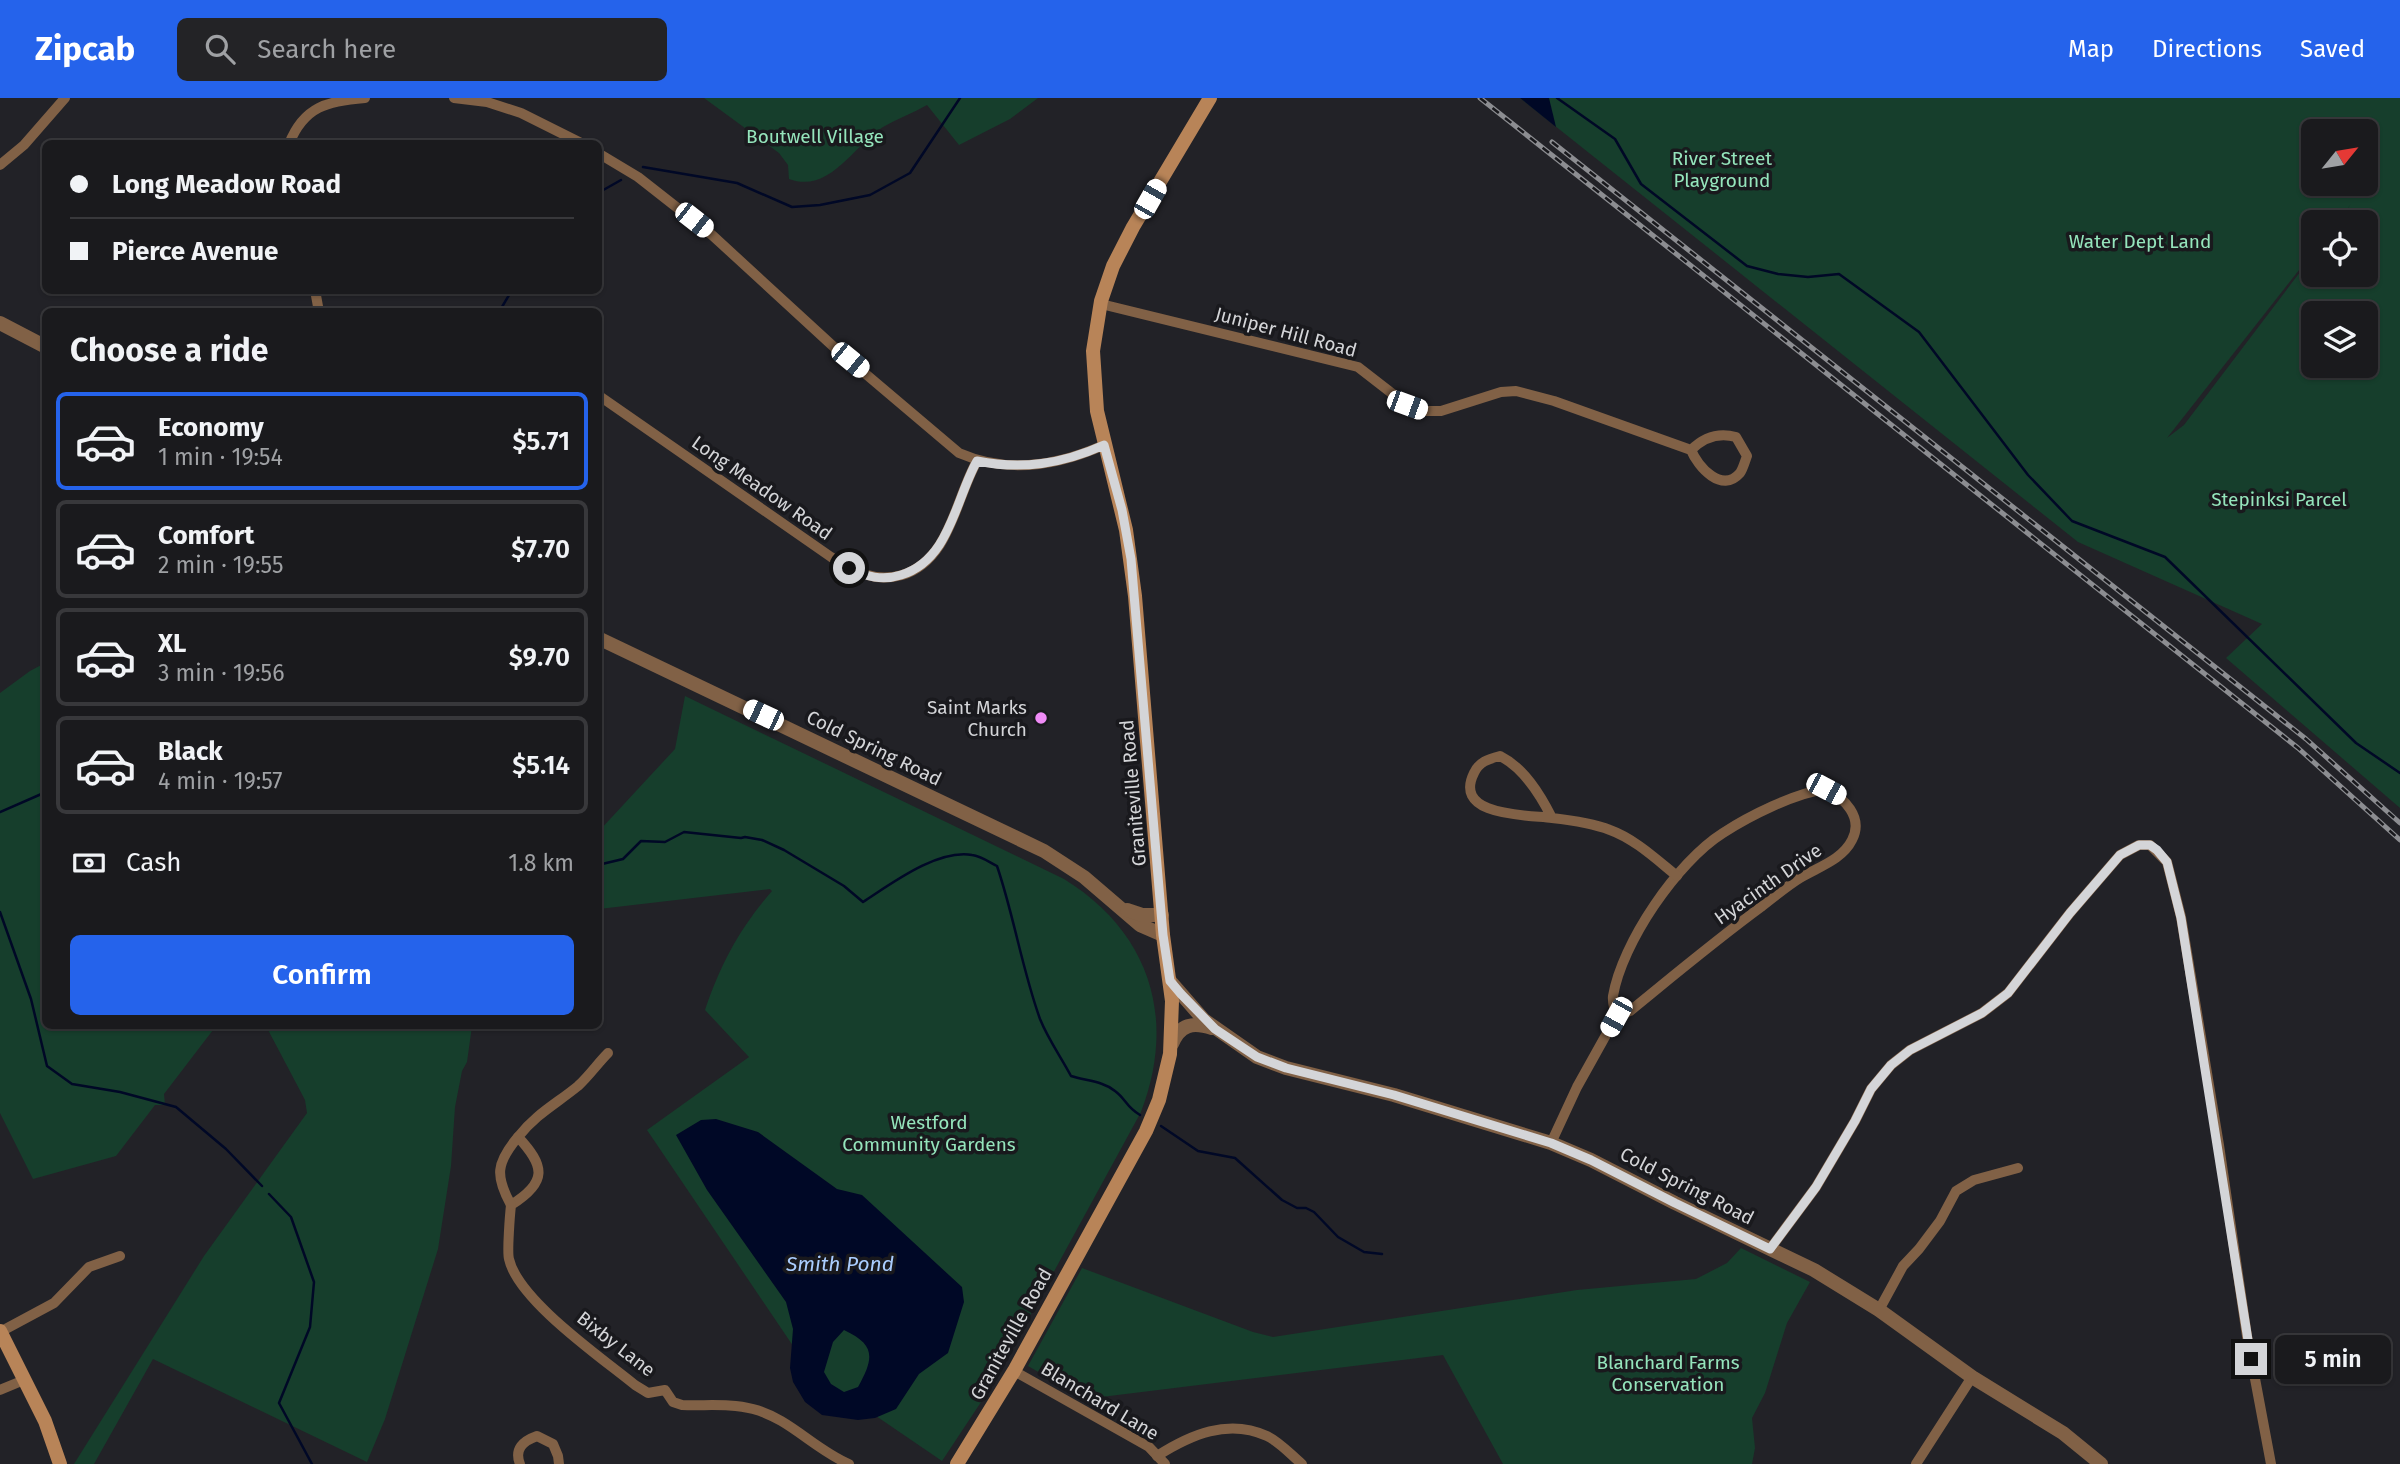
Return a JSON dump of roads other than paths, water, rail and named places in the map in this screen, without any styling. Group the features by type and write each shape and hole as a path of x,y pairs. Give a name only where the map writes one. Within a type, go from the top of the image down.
{"main road":[{"name":"Graniteville Road","path":"957,1464 1014,1371 1146,1131 1163,1085 1172,1044 1170,981 1163,935 1134,583 1122,510 1097,411 1093,371 1094,336 1105,287 1121,248 1210,98"},
{"path":"0,1331 45,1421 61,1464"}],"street":[{"path":"0,165 24,145 65,98"},
{"path":"291,140 294,131 311,111 332,102 365,98"},
{"path":"454,98 487,102 521,113 575,140"},
{"path":"602,155 638,177 712,235 835,348 948,446 977,461 1002,466 1032,466 1104,445"},
{"name":"Juniper Hill Road","path":"1101,304 1358,367 1407,405 1424,411 1441,411 1501,392 1516,391 1554,401 1691,450"},
{"path":"0,323 42,345"},
{"name":"Long Meadow Road","path":"602,398 831,556 863,575 875,578 890,578 909,572 933,555 941,544 977,461"},
{"path":"1726,434 1736,437 1747,456 1740,473 1728,480 1718,479 1704,472 1691,450 1710,436 1726,434"},
{"name":"Cold Spring Road","path":"602,640 1044,851 1084,877 1140,925 1163,935"},
{"path":"1552,818 1537,792 1510,761 1500,756 1487,759 1478,765 1472,776 1471,793 1481,806 1498,813 1552,818 1611,830 1645,850 1677,876"},
{"name":"Hyacinth Drive","path":"1551,1143 1577,1087 1616,1017 1630,1011 1732,928 1800,878 1831,862 1843,852 1855,832 1850,806 1826,789 1806,792 1723,833 1699,852 1677,876 1647,917 1628,950 1612,999 1616,1017"},
{"path":"1770,1249 1816,1187 1871,1089 1891,1065 1910,1050 1982,1013 2008,993 2070,913 2120,855 2139,845 2150,845 2167,862 2181,918 2219,1145 2246,1336 2271,1464"},
{"name":"Cold Spring Road","path":"1123,908 1142,915 1162,915"},
{"name":"Cold Spring Road","path":"1170,981 1204,1020 1257,1057 1286,1068 1394,1095 1551,1143 1601,1164 1814,1270 1879,1310 1972,1377 2063,1433 2101,1464"},
{"path":"1172,1044 1184,1027 1195,1024 1215,1029"},
{"name":"Bixby Lane","path":"608,1052 579,1085 530,1121 510,1146 500,1169 501,1185 512,1205 508,1256 516,1277 545,1309 648,1393 665,1390 673,1402 682,1405 739,1406 765,1413 829,1455 849,1464"},
{"path":"512,1205 524,1197 536,1183 540,1171 533,1153 518,1137"},
{"path":"1879,1310 1903,1266 1919,1250 1940,1221 1956,1192 1974,1180 2018,1168"},
{"path":"0,1331 54,1303 89,1268 120,1256"},
{"name":"Blanchard Lane","path":"1014,1371 1149,1447 1161,1460"},
{"path":"1916,1464 1972,1377"},
{"path":"0,1390 24,1380"},
{"path":"1161,1460 1192,1436 1222,1429 1240,1429 1268,1437 1302,1464"},
{"path":"520,1464 517,1453 520,1445 537,1436 553,1444 559,1464"}],"water":[{"path":"1520,98 1549,98 1556,127"},
{"name":"Smith Pond","path":"716,1119 758,1132 837,1189 862,1195 962,1287 964,1302 948,1353 919,1374 896,1409 875,1418 858,1420 822,1415 805,1402 793,1382 790,1368 793,1329 786,1302 707,1190 676,1135 701,1120","holes":["844,1330 867,1347 869,1360 858,1387 844,1392 831,1384 824,1372 833,1342"]}],"waterway":[{"path":"643,167 737,183 792,207 820,205 870,195 910,173 960,98"},
{"path":"1557,98 1615,139 1641,184 1747,266 1778,274 1808,277 1839,274 1919,332 2028,475 2072,521 2165,557 2356,743 2400,773"},
{"path":"602,191 621,180"},
{"path":"501,308 510,294"},
{"path":"0,812 42,794"},
{"path":"602,864 623,859 641,841 665,842 684,832 745,837 762,840 784,850 844,886 863,902 930,862 958,855 982,858 997,866 1040,1019 1071,1076 1110,1088 1140,1115"},
{"path":"0,912 31,999 47,1066 72,1084 120,1092 176,1107 226,1149 262,1186"},
{"path":"1161,1126 1198,1151 1235,1158 1282,1200 1297,1208 1314,1212 1338,1237 1364,1252 1382,1254"},
{"path":"269,1194 291,1217 314,1282 310,1327 279,1403 312,1464"}],"railway":[{"path":"1480,98 2298,748 2400,840"},
{"path":"1552,142 2306,739 2400,823"}],"place":[{"name":"Saint Marks Church","path":"1041,718"}],"park label":[{"name":"Boutwell Village","path":"815,136"},
{"name":"River Street Playground","path":"1722,169"},
{"name":"Water Dept Land","path":"2140,241"},
{"name":"Stepinksi Parcel","path":"2279,499"},
{"name":"Westford Community Gardens","path":"929,1133"},
{"name":"Blanchard Farms Conservation","path":"1668,1373"}]}
